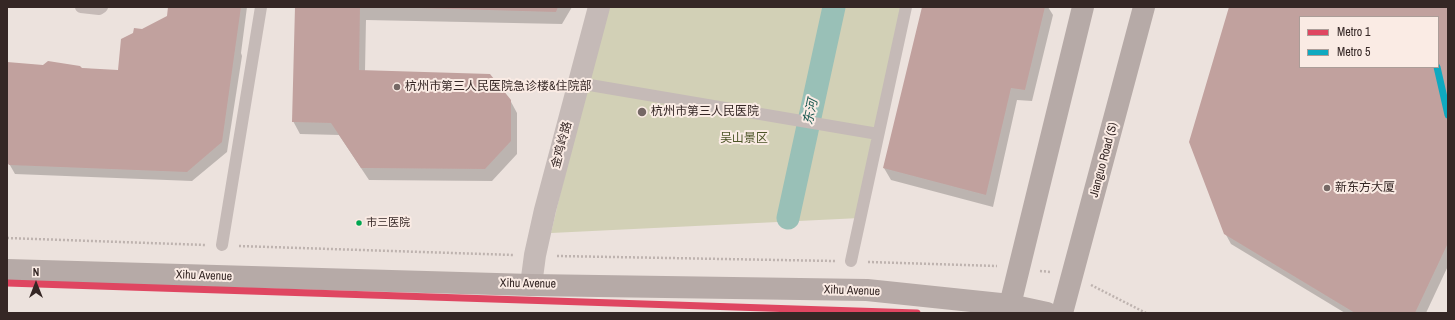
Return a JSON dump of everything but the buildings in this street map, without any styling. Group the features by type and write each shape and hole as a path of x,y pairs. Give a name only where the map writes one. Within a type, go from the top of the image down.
{"main road":[{"path":"1009,309 1018,267 1083,7"},
{"name":"Jianguo Road (S)","path":"1062,313 1144,7"},
{"name":"Xihu Avenue","path":"7,270 531,285 867,290 1047,313"}],"street":[{"name":"金鸡岭路","path":"531,285 535,255 545,210 599,7"}],"lane":[{"path":"81,7 99,9 102,7"},
{"path":"222,245 261,7"},
{"path":"851,261 906,7"},
{"path":"578,83 878,134"}],"path":[{"path":"7,238 535,255 851,261 1018,267 1073,276 1146,313"}],"green space":[{"name":"吴山景区","path":"604,7 910,7 860,218 551,233"}],"waterway":[{"name":"东河","path":"788,218 834,7"}],"metro line":[{"name":"5","path":"1437,68 1448,115"},
{"name":"1","path":"7,283 917,313"}],"place":[{"name":"杭州市第三人民医院急诊楼&住院部","path":"397,87"},
{"name":"杭州市第三人民医院","path":"642,112"},
{"name":"新东方大厦","path":"1327,188"},
{"name":"市三医院","path":"359,223"}]}
